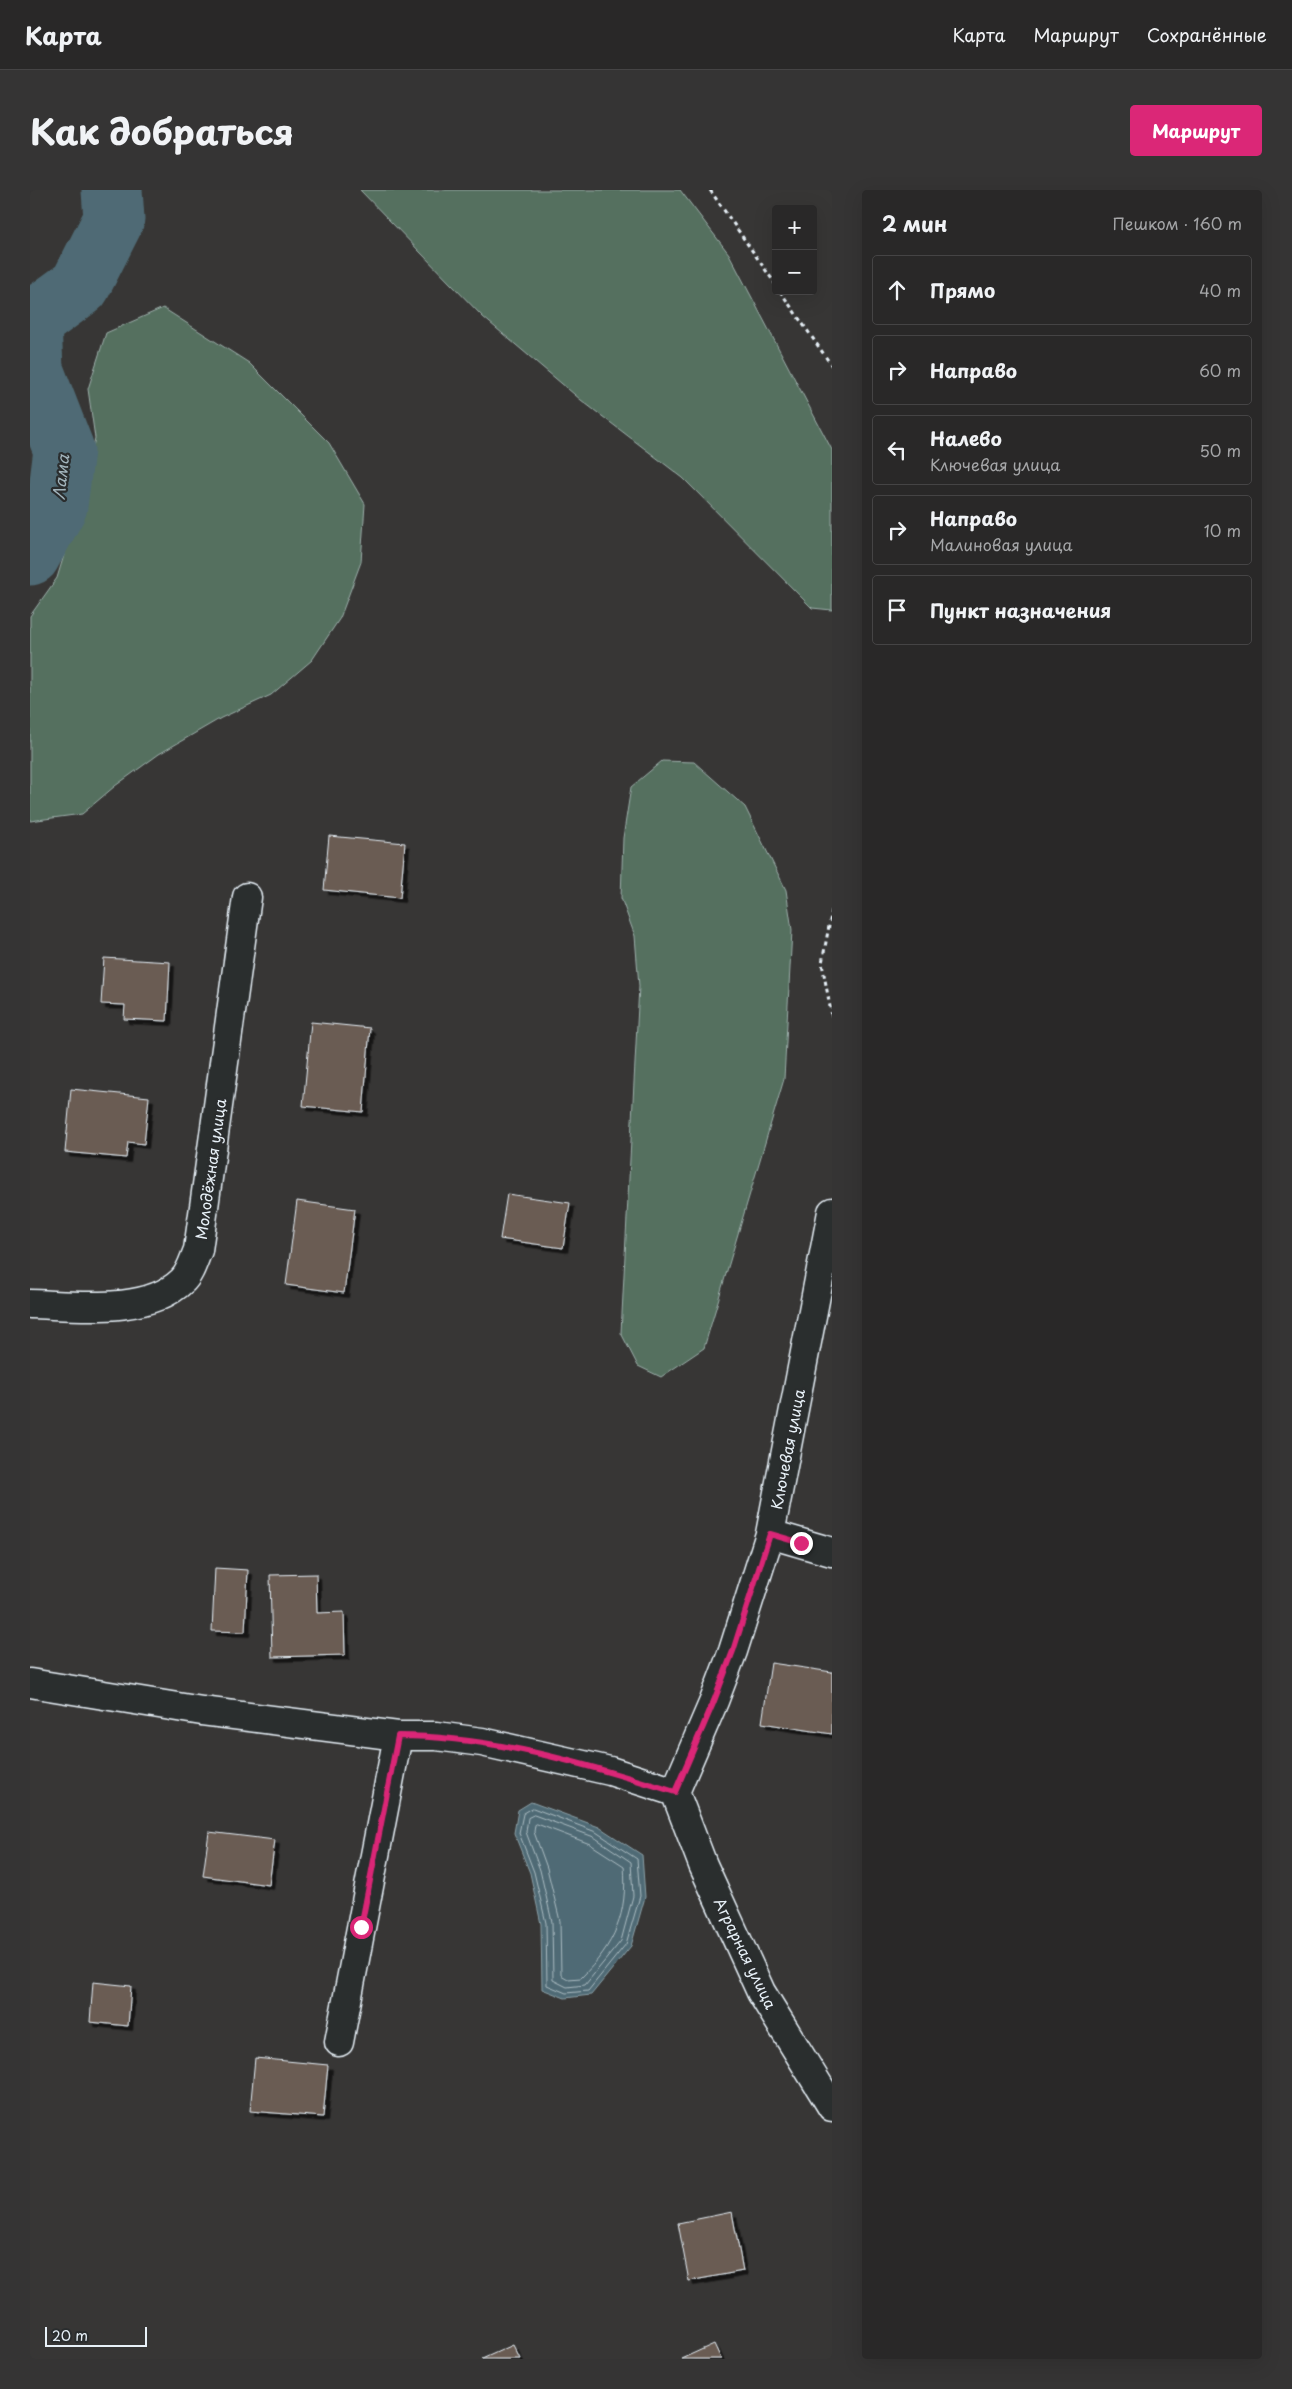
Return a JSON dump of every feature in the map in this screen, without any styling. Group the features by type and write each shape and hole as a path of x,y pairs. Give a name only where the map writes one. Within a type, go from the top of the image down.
{"street":[{"name":"Молодёжная улица","path":"30,1304 129,1304 160,1296 184,1280 198,1250 247,897"},
{"name":"Ключевая улица","path":"675,1792 733,1651 770,1534 832,1212"},
{"path":"770,1534 832,1552"},
{"path":"30,1682 202,1711 398,1736 436,1736 482,1742 610,1771 675,1792"},
{"path":"339,2042 398,1736"},
{"name":"Аграрная улица","path":"675,1792 703,1864 761,1992 832,2107"}],"path":[{"path":"710,190 772,279"},
{"path":"783,295 832,366"},
{"path":"832,910 822,962 832,1018"}],"green space":[{"path":"360,190 680,190 729,254 832,450 832,610 812,608 683,478 581,400 483,317"},
{"path":"163,308 249,363 329,443 365,504 361,562 340,618 312,660 271,695 221,718 159,754 115,786 82,814 30,821 30,616 57,578 81,500 95,438 88,389 106,333"},
{"path":"662,761 694,762 745,807 786,890 792,930 784,1079 704,1348 661,1377 638,1366 621,1333 639,986 635,936 621,898 623,838 631,787"}],"water":[{"path":"531,1802 599,1827 642,1855 645,1897 631,1946 591,1995 565,1998 542,1989 541,1924 530,1873 514,1833 518,1810"}],"building":[{"path":"329,836 405,843 400,898 324,890"},
{"path":"104,958 170,962 167,1021 124,1019 125,1005 101,1004"},
{"path":"311,1022 370,1028 363,1112 303,1106"},
{"path":"71,1089 149,1097 144,1144 128,1142 126,1158 65,1152"},
{"path":"507,1194 570,1203 563,1248 500,1239"},
{"path":"297,1201 355,1209 344,1293 286,1285"},
{"path":"215,1568 248,1570 245,1632 212,1631"},
{"path":"316,1574 317,1613 344,1612 345,1655 272,1657 270,1575"},
{"path":"771,1663 832,1672 832,1734 762,1723"},
{"path":"209,1832 275,1840 269,1885 203,1876"},
{"path":"93,1982 131,1986 128,2026 90,2022"},
{"path":"255,2058 328,2065 323,2117 250,2111"},
{"path":"732,2212 743,2271 689,2281 678,2223"},
{"path":"714,2344 721,2359 681,2359"},
{"path":"513,2345 520,2359 482,2359"}],"waterway":[{"name":"Лама","path":"30,555 57,506 64,450 33,370 31,322 80,286 114,219 112,190"}],"route":[{"path":"361,1927 398,1736 436,1736 482,1742 610,1771 675,1792 733,1651 770,1534 801,1543"}]}
